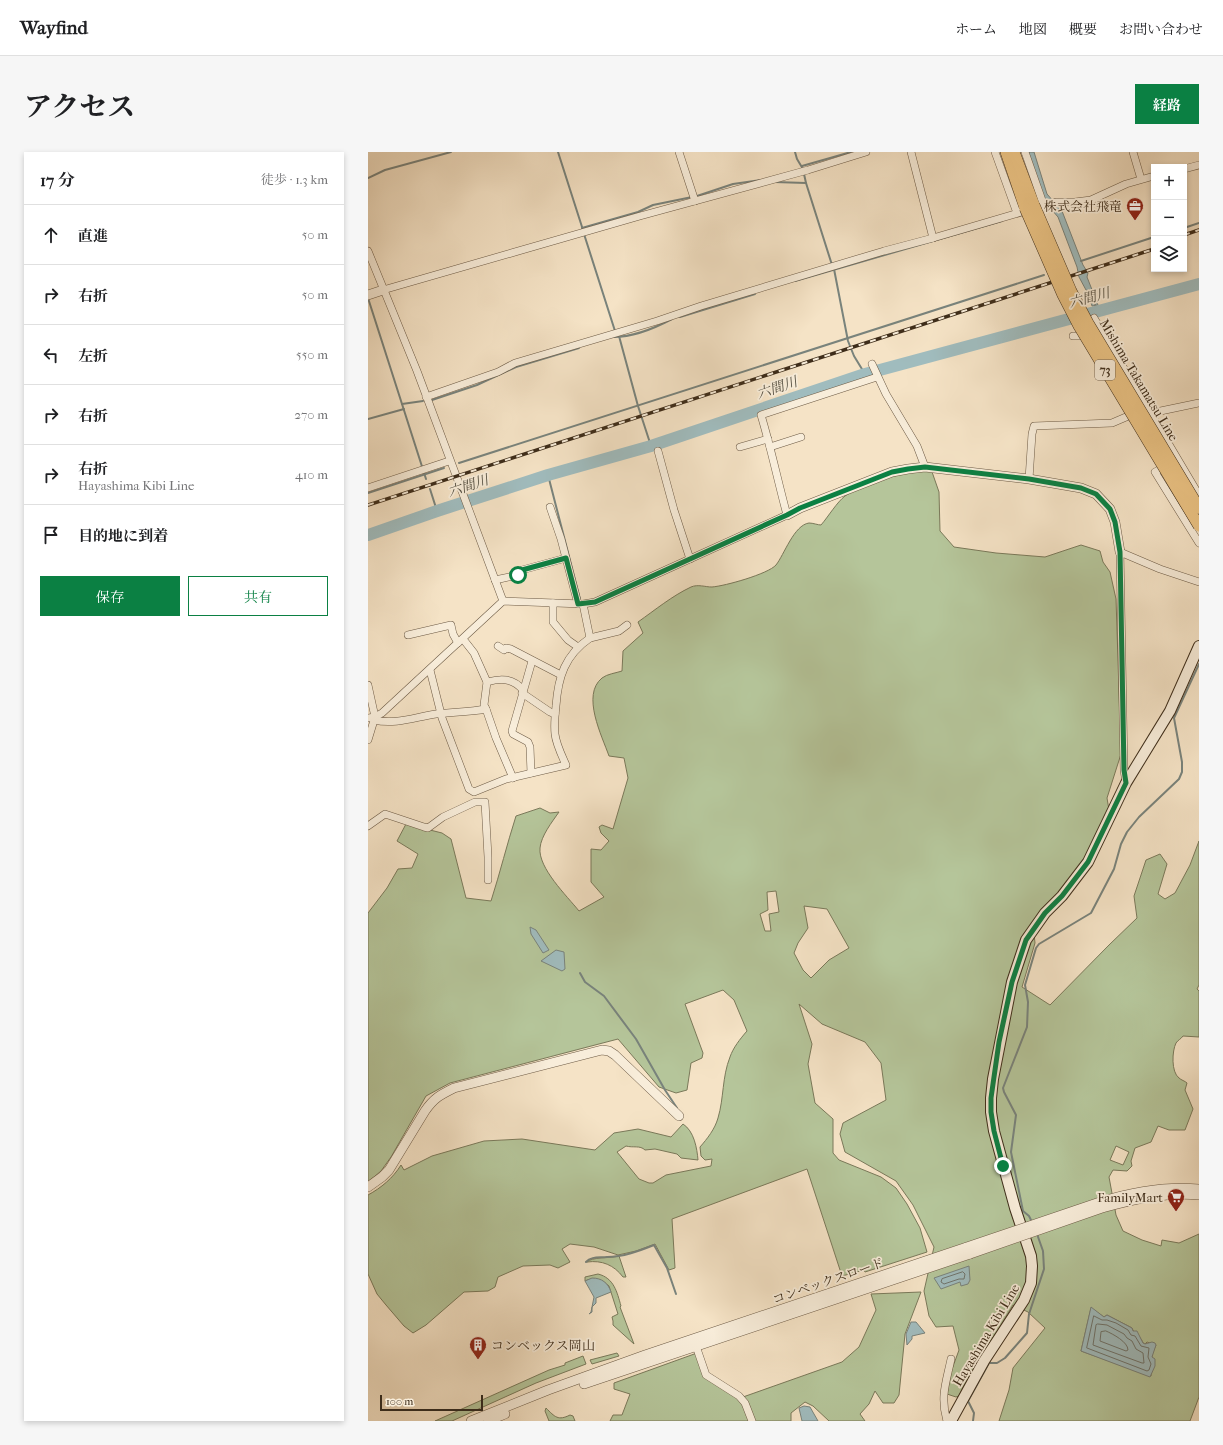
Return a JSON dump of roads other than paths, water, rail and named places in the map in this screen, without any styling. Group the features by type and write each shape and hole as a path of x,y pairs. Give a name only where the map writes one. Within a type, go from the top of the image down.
{"main road":[{"name":"Mishima Takamatsu Line","path":"1006,152 1071,291 1088,323 1199,508"},
{"name":"Mishima Takamatsu Line","path":"1014,152 1063,295 1079,326 1199,526"},
{"name":"Hayashima Kibi Line","path":"951,1421 980,1368 1024,1300 1031,1283 1031,1256 1015,1208 994,1131 991,1112 993,1079 1012,982 1026,940 1045,913 1062,896 1088,862 1126,783 1170,711 1199,646"}],"street":[{"path":"679,152 694,198"},
{"path":"369,294 584,233 694,198 767,181 866,152"},
{"path":"911,152 933,238"},
{"path":"995,152 1033,207"},
{"path":"1025,152 1033,207"},
{"path":"1133,152 1141,179"},
{"path":"1187,168 1199,165"},
{"path":"426,397 498,372 515,363 617,333 701,306 1033,207 1056,202 1091,200 1126,184 1151,177"},
{"path":"368,251 417,371 502,601"},
{"path":"1094,318 1199,495"},
{"path":"1074,336 1105,336"},
{"path":"872,364 877,377 917,446 925,467"},
{"path":"787,515 761,415 877,377"},
{"path":"1029,479 1032,434 1034,426 1112,423 1133,414 1151,413 1199,403"},
{"path":"770,447 801,437"},
{"path":"740,447 768,439"},
{"path":"658,451 674,510 690,559"},
{"path":"1178,459 1156,472 1199,543"},
{"path":"368,488 449,461"},
{"path":"372,718 382,713 430,670 502,601 580,604 595,602 800,508 892,472 925,467 1029,479 1081,488 1096,494 1110,509 1115,522 1120,552 1124,770 1126,783"},
{"path":"550,507 590,638"},
{"path":"1120,552 1160,569 1199,582"},
{"path":"495,580 518,575 522,570 566,558"},
{"path":"553,603 553,622 568,640 578,647"},
{"path":"408,635 452,625 453,634 474,652 487,682 484,705 513,778"},
{"path":"469,789 474,792 513,778 566,765 555,735 557,689 561,675 568,659 578,647 590,638 619,631 627,625"},
{"path":"498,646 504,650 506,648 511,649 561,675"},
{"path":"531,773 530,746 528,742 513,734 512,731 532,661"},
{"path":"430,670 441,714 475,802"},
{"path":"487,682 504,679 515,683 522,692 555,714"},
{"path":"368,685 372,718 368,740"},
{"path":"372,718 388,723 441,714 486,709"},
{"path":"368,826 385,814 428,828 443,817 475,802 485,802 488,880"},
{"path":"368,1188 389,1170 432,1102 440,1095 454,1088 602,1050 609,1050 615,1055 679,1116"},
{"name":"コンベックスロード","path":"471,1421 548,1390 645,1356 968,1250 1101,1205 1126,1194 1169,1188 1199,1189"},
{"name":"コンベックスロード","path":"1101,1205 1147,1197 1199,1195"},
{"name":"コンベックスロード","path":"488,1421 546,1397 968,1250"},
{"path":"696,1346 706,1375 738,1396 745,1403 752,1421"},
{"path":"947,1421 943,1403 951,1360"}],"water":[{"path":"1028,152 1034,152 1047,194 1062,211 1083,265 1088,273 1087,277 1098,305 1092,306 1088,291 1079,277 1077,267 1058,217 1045,202"},
{"path":"530,927 536,930 549,950 543,953 531,934"},
{"path":"556,950 564,952 565,969 562,971 541,961"},
{"path":"969,1266 970,1280 968,1284 961,1286 960,1282 941,1289 934,1278"},
{"path":"592,1278 599,1279 604,1282 611,1292 596,1298 596,1303 592,1307 594,1297 585,1281"},
{"path":"1091,1307 1104,1317 1107,1315 1132,1328 1133,1331 1137,1331 1143,1343 1155,1343 1156,1345 1152,1357 1155,1359 1155,1366 1150,1377 1081,1351"},
{"path":"911,1322 916,1322 925,1333 912,1336 912,1339 907,1345 906,1334"},
{"path":"804,1406 810,1407 818,1421 802,1421 799,1408"}],"waterway":[{"path":"368,178 385,170 451,152"},
{"path":"558,152 583,230"},
{"path":"795,152 803,169"},
{"path":"802,166 851,152"},
{"path":"804,174 832,265"},
{"path":"582,228 638,212 653,205 697,196 733,184 761,180"},
{"path":"774,182 806,183"},
{"path":"795,281 1002,221"},
{"path":"1187,227 1199,223"},
{"path":"584,234 615,331"},
{"path":"1081,261 1151,238"},
{"path":"834,269 848,341 854,356 865,374"},
{"path":"459,463 1044,275"},
{"name":"六間川","path":"368,535 548,475 651,446 865,374 1199,284"},
{"path":"680,317 755,294"},
{"path":"368,298 402,404"},
{"path":"1095,304 1097,311"},
{"path":"614,337 622,337 644,331 659,326 672,319"},
{"path":"619,336 638,406 651,446"},
{"path":"432,400 477,385 516,367 579,348"},
{"path":"423,401 402,404 426,479"},
{"path":"368,419 404,409"},
{"path":"368,493 444,468"},
{"path":"548,475 580,599"},
{"path":"430,489 437,511"},
{"path":"1032,1222 1029,1216 1023,1211 1011,1152 1016,1115 1003,1088 1027,1027 1028,1002 1025,985 1036,948 1039,944 1091,913 1114,869 1121,844 1127,832 1139,817 1179,779 1182,772 1182,762 1174,718 1199,664"},
{"path":"580,973 585,982 604,996 636,1039 677,1108"},
{"path":"973,1421 974,1413 968,1401 989,1363 997,1363 1005,1358 1027,1333 1029,1314 1044,1269 1043,1251 1037,1234"},
{"path":"586,1262 593,1258 625,1255 654,1245 667,1268 676,1294"}],"railway":[{"path":"1187,234 1199,230"},
{"path":"368,505 1151,250"}],"place":[{"name":"株式会社飛竜","path":"1135,221"},
{"name":"FamilyMart","path":"1176,1212"},
{"name":"コンベックス岡山","path":"478,1360"}]}
